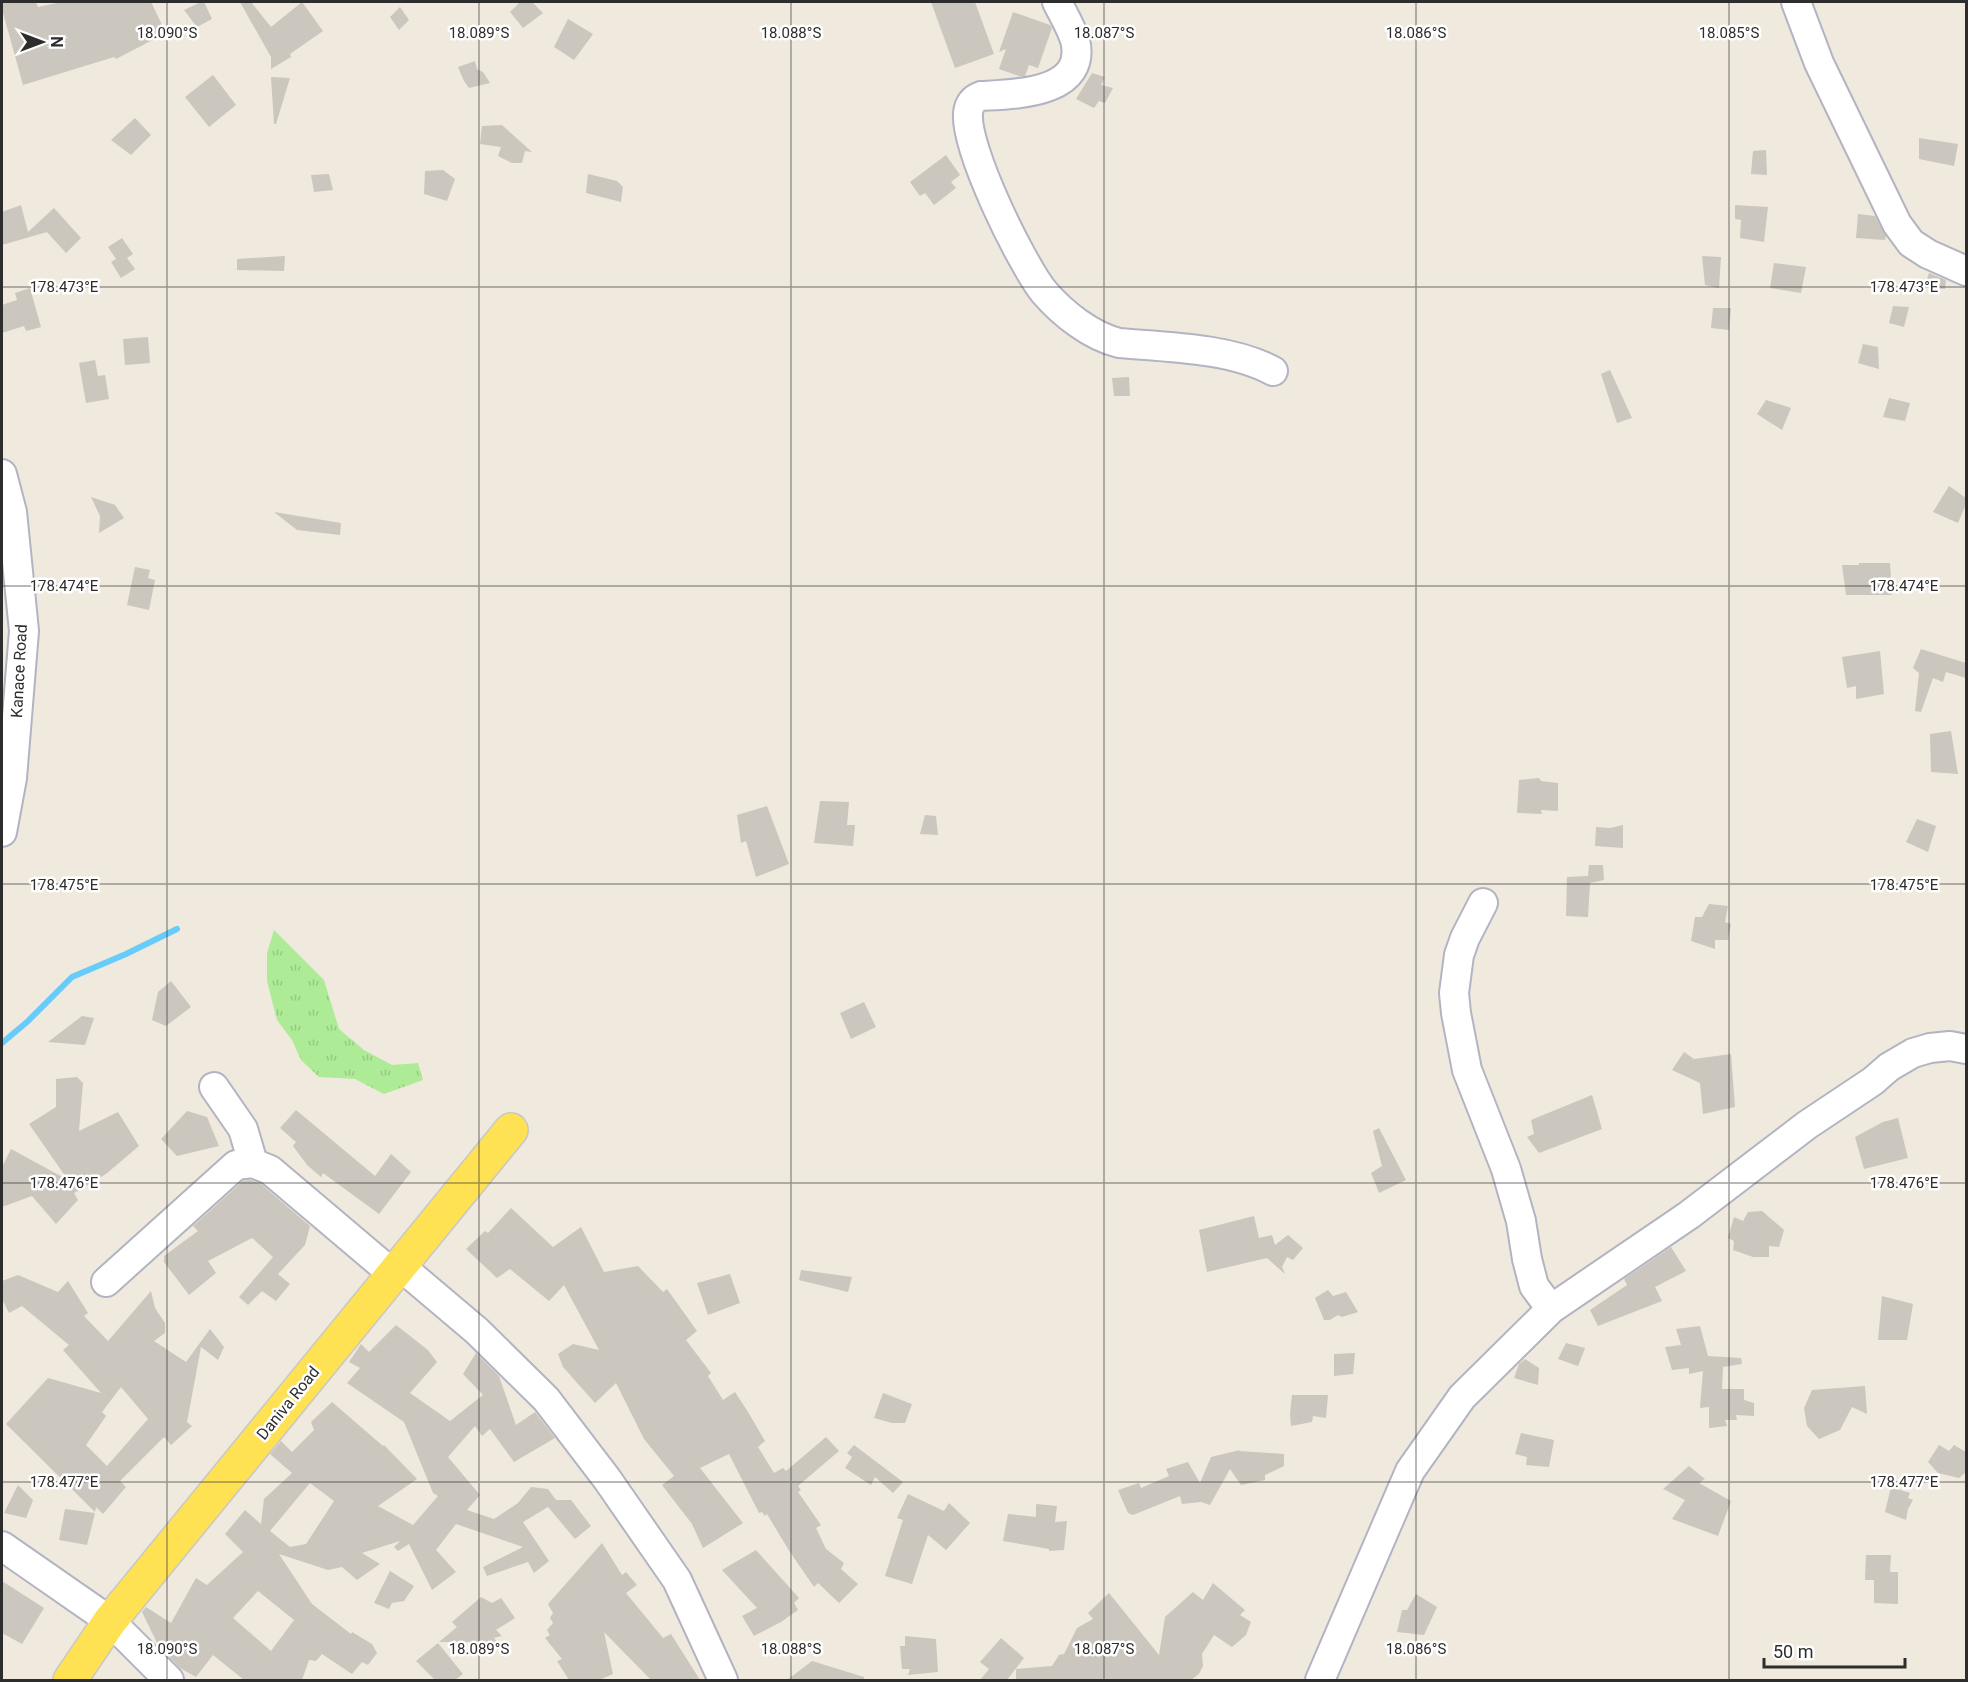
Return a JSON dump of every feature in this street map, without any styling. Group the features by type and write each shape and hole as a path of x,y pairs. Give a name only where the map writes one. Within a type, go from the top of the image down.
{"main road":[{"name":"Daniva Road","path":"70,1680 110,1621 511,1130"}],"street":[{"path":"1057,2 1075,42 1074,66 1069,74 1062,81 1030,93 975,98 968,112 977,154 1009,235 1035,280 1058,307 1106,339 1119,343 1234,356 1255,361 1273,371"},
{"path":"1796,2 1820,63 1897,224 1911,243 1928,254 1966,271"},
{"name":"Kanace Road","path":"2,474 12,512 24,630 12,778 2,832"},
{"path":"1483,903 1459,955 1454,993 1456,1013 1467,1070 1506,1169 1521,1221 1534,1286 1551,1309"},
{"path":"1320,1680 1410,1471 1462,1397 1551,1309 1689,1215 1807,1125 1873,1081 1889,1067 1912,1053 1930,1048 1950,1046 1966,1049"},
{"path":"214,1087 243,1129 253,1163"},
{"path":"106,1282 236,1165 253,1163 270,1170 477,1331 546,1399 607,1479 676,1580 723,1680"},
{"path":"2,1546 110,1621 170,1680"}],"green space":[{"path":"274,930 324,980 339,1029 364,1050 392,1065 418,1063 423,1080 384,1094 355,1079 319,1077 301,1060 292,1040 277,1020 267,981 267,953"}],"building":[{"path":"2,2 36,2 38,7 62,2 151,2 166,33 116,59 114,57 23,85"},
{"path":"204,2 212,19 197,27 184,10"},
{"path":"240,2 251,2 271,27 302,2 323,31 290,54 291,57 271,69 271,57"},
{"path":"520,2 532,2 543,13 523,28 510,12"},
{"path":"931,2 975,2 994,54 955,68"},
{"path":"400,7 409,20 399,30 390,17"},
{"path":"1013,12 1050,25 1052,28 1038,68 1029,65 1025,76 999,69 1006,49 999,52"},
{"path":"568,19 593,34 574,60 554,47"},
{"path":"475,61 477,69 483,72 490,83 469,88 458,67"},
{"path":"1092,73 1105,77 1101,85 1113,88 1105,103 1099,101 1094,108 1076,99"},
{"path":"213,75 236,105 209,127 185,97"},
{"path":"271,77 290,78 276,124 274,124"},
{"path":"135,118 151,135 131,155 111,140"},
{"path":"502,125 532,152 525,151 522,163 512,163 498,156 501,147 480,144 482,126"},
{"path":"1919,138 1958,144 1954,166 1919,159"},
{"path":"1766,150 1767,175 1751,174 1753,151"},
{"path":"946,155 960,175 951,182 956,188 934,205 925,193 920,196 910,182"},
{"path":"443,170 455,179 447,201 424,194 425,171"},
{"path":"329,174 333,190 314,192 311,175"},
{"path":"588,174 617,181 623,187 621,202 586,193"},
{"path":"21,205 28,232 54,208 81,238 66,253 47,232 2,245 2,212"},
{"path":"1735,205 1768,207 1764,242 1740,238 1741,220 1735,219"},
{"path":"1858,214 1875,216 1886,236 1885,240 1856,238"},
{"path":"122,238 133,254 127,258 135,269 121,278 111,262 116,259 108,247"},
{"path":"285,256 284,271 237,270 237,259"},
{"path":"1702,256 1721,257 1719,288 1705,285"},
{"path":"1774,263 1806,267 1801,293 1770,288"},
{"path":"1929,273 1946,280 1945,289 1924,287"},
{"path":"30,288 41,327 26,331 24,326 2,333 2,305 17,300 15,293"},
{"path":"1893,306 1909,307 1904,327 1889,323"},
{"path":"1713,308 1731,308 1729,330 1711,328"},
{"path":"148,337 150,363 125,365 123,339"},
{"path":"1863,344 1878,347 1879,369 1858,363"},
{"path":"95,360 98,376 105,375 109,399 86,403 79,363"},
{"path":"1610,370 1632,418 1617,423 1601,374"},
{"path":"1129,377 1130,396 1114,396 1112,378"},
{"path":"1889,398 1910,403 1905,421 1883,417"},
{"path":"1766,400 1791,408 1782,430 1757,414"},
{"path":"1949,486 1966,498 1966,504 1958,523 1933,512"},
{"path":"91,497 115,505 124,518 99,533 100,516"},
{"path":"274,512 341,523 340,535 297,530"},
{"path":"1859,563 1890,563 1892,595 1846,595 1842,565 1859,565"},
{"path":"135,567 150,570 148,578 155,580 149,610 127,605"},
{"path":"1921,649 1966,663 1966,678 1946,672 1943,682 1933,678 1921,712 1915,711 1919,673 1913,668"},
{"path":"1880,651 1884,694 1856,699 1856,686 1847,688 1842,657"},
{"path":"1951,731 1958,774 1931,772 1930,734"},
{"path":"1539,778 1541,781 1558,783 1558,811 1541,810 1542,814 1517,813 1519,780"},
{"path":"820,801 849,802 847,825 855,825 853,846 814,843"},
{"path":"767,806 789,864 756,877 746,841 741,843 737,815"},
{"path":"925,815 936,816 938,835 920,834"},
{"path":"1917,819 1936,826 1928,852 1906,842"},
{"path":"1623,825 1623,848 1595,846 1596,827 1610,828"},
{"path":"1589,865 1603,865 1604,880 1590,883 1588,917 1566,916 1567,877 1588,876"},
{"path":"1709,904 1728,906 1725,922 1731,924 1728,940 1715,940 1715,949 1691,941 1695,917 1702,917"},
{"path":"171,981 191,1007 166,1026 152,1020 158,992"},
{"path":"864,1002 876,1027 851,1039 840,1013"},
{"path":"82,1016 94,1018 85,1045 48,1042"},
{"path":"1684,1052 1694,1059 1731,1054 1735,1107 1703,1114 1700,1083 1672,1070"},
{"path":"77,1077 83,1083 79,1131 118,1112 139,1146 106,1174 74,1193 78,1200 56,1224 32,1196 2,1207 2,1167 11,1149 68,1180 29,1124 56,1107 56,1079"},
{"path":"1592,1095 1602,1129 1539,1153 1527,1137 1534,1134 1531,1120"},
{"path":"296,1110 375,1176 391,1154 411,1172 379,1214 323,1173 321,1177 307,1165 293,1146 296,1142 280,1128"},
{"path":"187,1111 207,1117 219,1146 177,1156 161,1139"},
{"path":"1898,1118 1908,1158 1864,1169 1855,1137 1883,1122"},
{"path":"1379,1128 1406,1180 1379,1193 1371,1173 1382,1166 1373,1131"},
{"path":"251,1180 261,1184 310,1226 305,1245 278,1274 290,1284 276,1301 262,1291 248,1305 239,1297 273,1257 252,1238 208,1261 216,1273 189,1295 164,1262 164,1256 198,1231 193,1226 243,1181"},
{"path":"511,1208 553,1247 581,1227 604,1272 638,1266 663,1292 667,1289 697,1331 686,1340 711,1373 708,1376 723,1400 735,1392 765,1441 758,1447 774,1473 783,1468 786,1471 826,1437 839,1451 798,1486 801,1490 798,1492 821,1525 816,1528 826,1549 844,1563 841,1569 858,1584 839,1603 818,1583 814,1587 767,1514 765,1516 762,1512 759,1513 729,1454 700,1468 743,1523 703,1548 692,1524 662,1485 674,1476 644,1439 616,1383 595,1403 563,1367 558,1354 573,1344 599,1350 564,1285 549,1301 510,1269 497,1278 466,1249 485,1231 488,1233"},
{"path":"1762,1211 1784,1230 1779,1247 1769,1246 1769,1257 1753,1257 1733,1250 1734,1241 1728,1238 1734,1217 1743,1221 1748,1212"},
{"path":"1254,1216 1259,1238 1272,1235 1275,1245 1288,1235 1303,1248 1293,1260 1287,1257 1282,1267 1285,1274 1267,1258 1207,1272 1199,1230"},
{"path":"1671,1247 1686,1271 1655,1287 1662,1301 1598,1326 1590,1310 1627,1285 1624,1279"},
{"path":"801,1270 852,1277 848,1292 799,1280"},
{"path":"730,1274 740,1303 708,1315 697,1283"},
{"path":"18,1275 58,1292 68,1281 88,1313 84,1316 108,1341 151,1291 155,1308 165,1323 165,1333 154,1341 186,1362 210,1329 224,1347 218,1360 201,1347 187,1422 192,1426 171,1445 164,1437 120,1481 126,1487 103,1514 96,1507 95,1512 6,1424 48,1378 101,1393 63,1350 69,1345 22,1306 9,1313 2,1299 2,1281","holes":["121,1387 148,1419 107,1466 86,1445 106,1416 102,1412"]},
{"path":"1328,1290 1333,1296 1346,1292 1358,1312 1324,1320 1315,1298"},
{"path":"1882,1296 1913,1304 1907,1340 1878,1340"},
{"path":"396,1325 428,1350 437,1362 410,1393 450,1421 483,1395 463,1374 476,1353 499,1376 516,1425 535,1412 555,1438 514,1462 490,1429 482,1436 475,1426 448,1457 480,1495 467,1510 494,1519 518,1503 531,1487 548,1489 556,1500 571,1500 591,1526 575,1539 548,1507 523,1522 549,1561 534,1573 528,1562 487,1576 483,1567 523,1547 456,1524 436,1550 456,1572 432,1590 409,1544 398,1551 394,1547 400,1541 362,1553 380,1564 357,1580 342,1567 328,1570 279,1554 312,1604 351,1634 352,1632 372,1644 377,1653 368,1665 362,1662 352,1674 322,1654 316,1661 309,1660 302,1680 244,1680 213,1655 196,1677 180,1668 159,1647 142,1612 146,1607 171,1623 196,1578 207,1585 243,1552 225,1534 245,1510 261,1524 264,1499 292,1473 270,1454 281,1441 292,1452 314,1430 311,1422 332,1402 384,1445 417,1479 378,1506 413,1525 438,1496 433,1493 404,1422 347,1383 360,1368 349,1362 361,1344 369,1352","holes":["310,1483 334,1501 306,1544 290,1547 270,1531","258,1591 294,1620 271,1651 233,1618"]},
{"path":"1700,1326 1708,1356 1741,1358 1742,1364 1723,1367 1722,1389 1744,1389 1744,1400 1754,1403 1754,1416 1736,1415 1737,1420 1725,1420 1727,1426 1709,1428 1709,1407 1700,1408 1703,1371 1689,1374 1689,1368 1672,1370 1665,1347 1681,1345 1676,1329"},
{"path":"1566,1343 1585,1348 1578,1366 1558,1359"},
{"path":"1355,1353 1353,1374 1334,1376 1334,1354"},
{"path":"1525,1359 1539,1368 1538,1385 1514,1378 1519,1364"},
{"path":"1865,1386 1867,1414 1852,1407 1840,1430 1819,1439 1807,1426 1804,1408 1812,1390"},
{"path":"883,1393 912,1404 905,1423 892,1423 874,1418"},
{"path":"1292,1395 1328,1395 1326,1418 1313,1416 1312,1422 1291,1426"},
{"path":"1521,1433 1554,1440 1549,1467 1526,1465 1527,1457 1515,1454"},
{"path":"854,1445 903,1482 893,1493 875,1477 871,1485 845,1468 852,1457 847,1453"},
{"path":"1939,1445 1949,1451 1954,1445 1966,1452 1966,1472 1959,1478 1938,1473 1928,1462"},
{"path":"1240,1450 1284,1454 1284,1466 1265,1475 1265,1480 1241,1485 1230,1469 1210,1505 1201,1502 1182,1504 1180,1496 1133,1515 1128,1513 1118,1490 1139,1483 1141,1488 1169,1476 1166,1469 1188,1462 1200,1483 1211,1457"},
{"path":"1689,1466 1705,1479 1699,1483 1731,1501 1718,1536 1672,1519 1685,1500 1663,1489"},
{"path":"18,1485 33,1500 26,1518 4,1513"},
{"path":"1891,1487 1910,1493 1908,1498 1913,1500 1906,1520 1885,1512"},
{"path":"908,1494 944,1511 949,1503 970,1523 946,1550 928,1535 912,1584 885,1576 903,1520 897,1518"},
{"path":"1036,1504 1057,1506 1055,1522 1067,1521 1064,1550 1049,1551 1049,1549 1003,1541 1008,1514 1036,1517"},
{"path":"65,1509 95,1513 87,1545 59,1540"},
{"path":"602,1543 622,1575 626,1572 637,1585 626,1593 663,1638 671,1634 700,1680 651,1680 604,1632 613,1674 599,1680 569,1680 557,1661 562,1659 545,1638 550,1635 547,1630 553,1623 550,1618 553,1613 548,1604"},
{"path":"756,1550 799,1598 794,1603 798,1610 754,1636 742,1616 757,1608 722,1570"},
{"path":"1866,1555 1891,1555 1890,1572 1898,1572 1898,1604 1874,1603 1874,1580 1865,1580"},
{"path":"390,1571 414,1586 404,1601 392,1603 389,1609 374,1603"},
{"path":"2,1581 44,1608 22,1644 2,1633"},
{"path":"1213,1583 1245,1610 1240,1615 1251,1622 1246,1635 1232,1647 1214,1635 1202,1654 1203,1666 1199,1674 1191,1680 1016,1680 1016,1669 1052,1666 1059,1655 1064,1654 1077,1628 1093,1619 1088,1613 1109,1593 1159,1655 1165,1617 1193,1592 1203,1600"},
{"path":"1416,1594 1437,1607 1424,1635 1397,1632 1402,1610 1407,1610"},
{"path":"481,1597 492,1603 501,1598 515,1618 496,1630 502,1636 494,1638 497,1642 439,1642 457,1627 452,1622"},
{"path":"905,1636 936,1639 938,1672 908,1675 910,1669 902,1669 900,1646 905,1646"},
{"path":"1001,1638 1024,1658 1007,1680 980,1680 989,1669 980,1662"},
{"path":"438,1643 463,1674 455,1680 435,1680 416,1661"},
{"path":"812,1661 864,1677 864,1680 787,1680"}],"waterway":[{"path":"2,1043 27,1022 72,977 177,929"}]}
